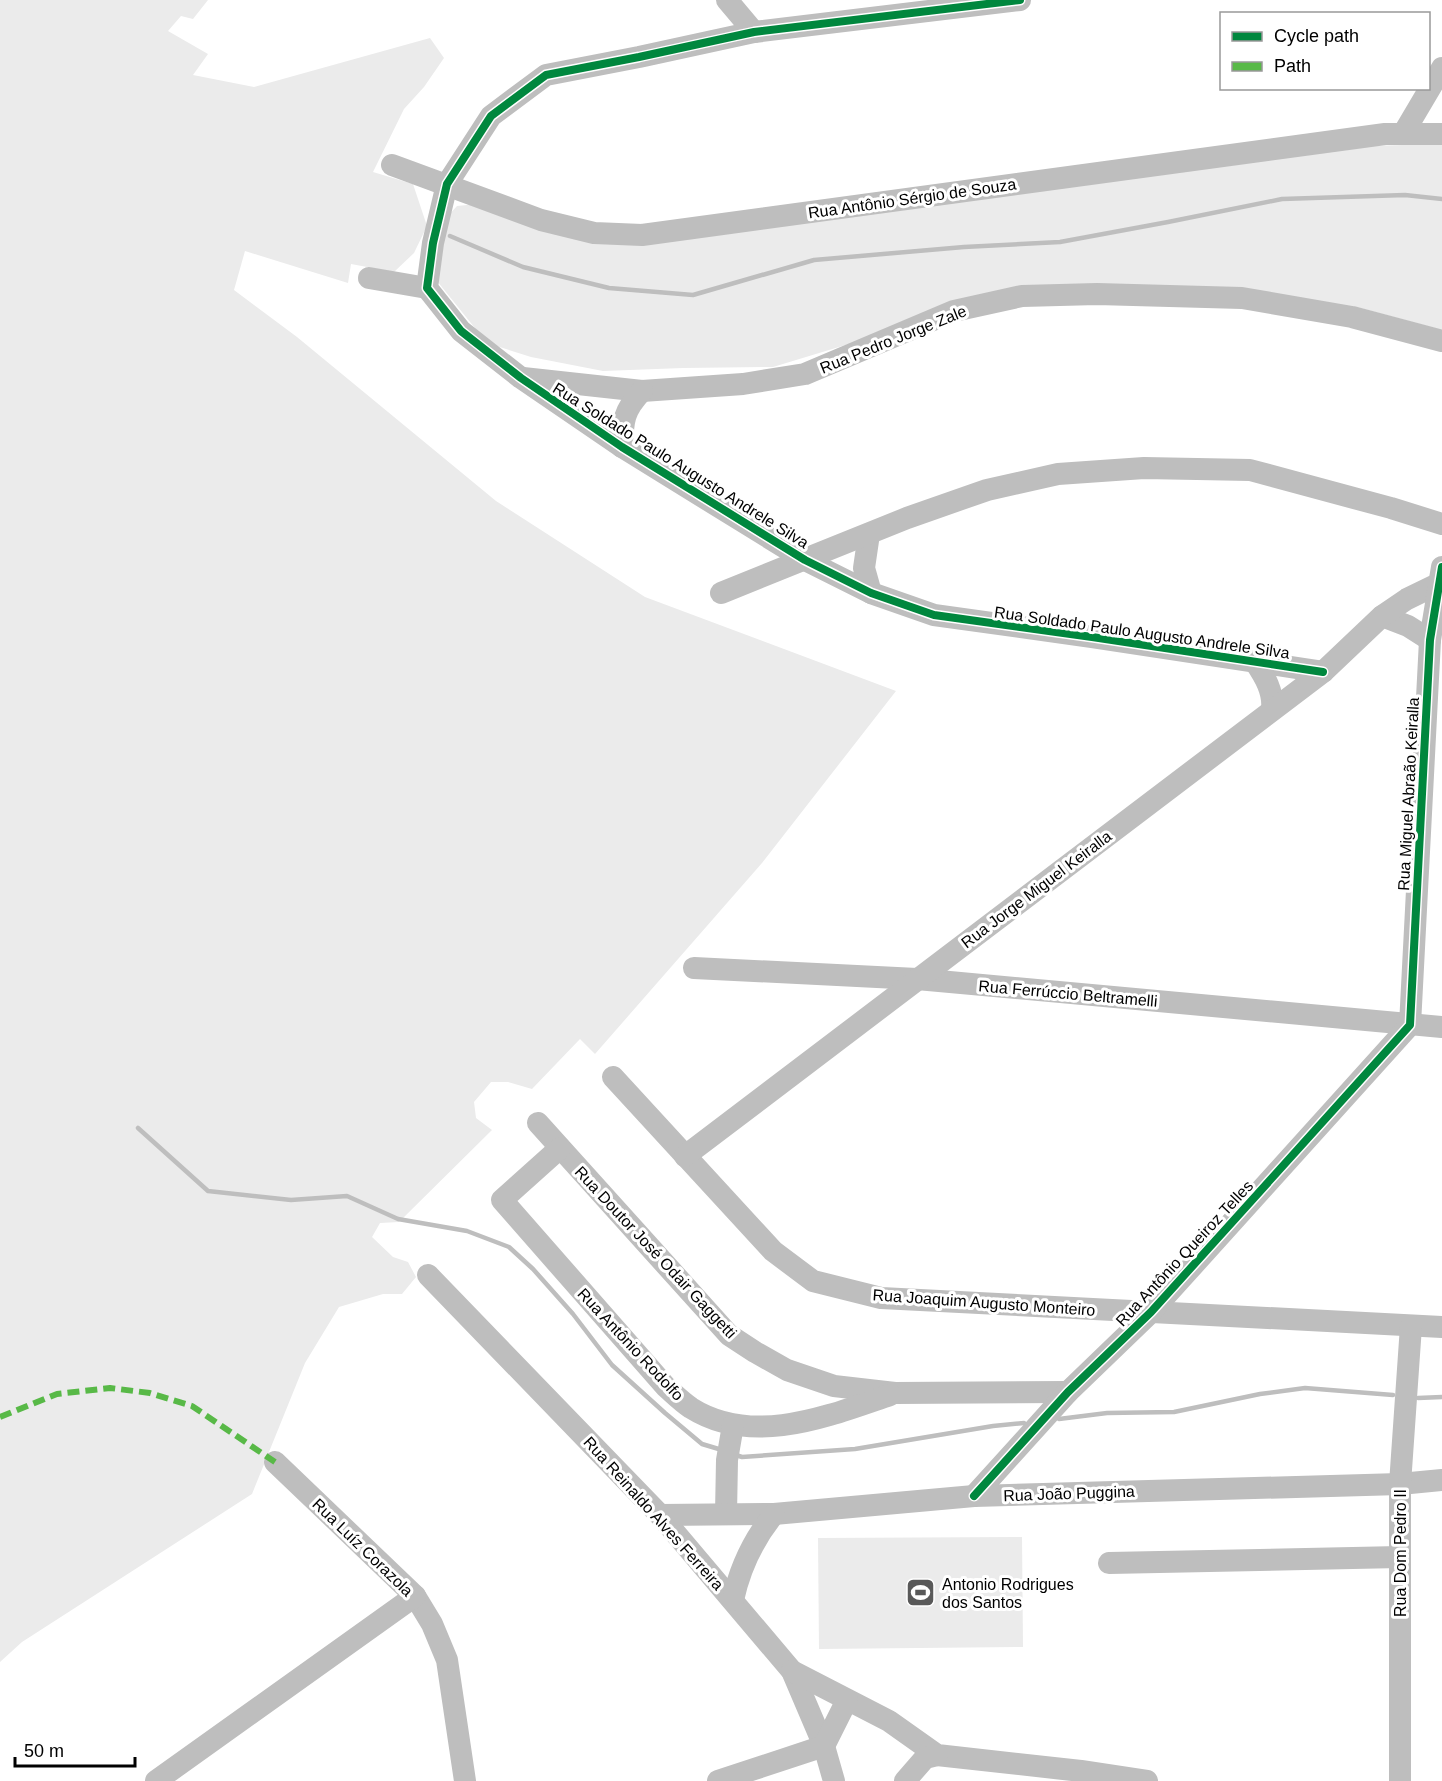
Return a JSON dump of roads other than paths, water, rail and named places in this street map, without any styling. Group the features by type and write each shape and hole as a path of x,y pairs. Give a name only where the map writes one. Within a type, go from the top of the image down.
{"street":[{"path":"718,0 722,39"},
{"path":"726,0 754,32"},
{"path":"369,278 427,288 433,243 447,184 491,116 546,75 754,32 1020,0"},
{"path":"1430,88 1442,68"},
{"path":"1403,134 1429,90"},
{"name":"Rua Antônio Sérgio de Souza","path":"392,165 541,220 594,233 642,235 1385,134 1442,134"},
{"name":"Rua Soldado Paulo Augusto Andrele Silva","path":"427,288 460,331 521,378 622,447 805,560 871,593 934,615 1323,672"},
{"name":"Rua Pedro Jorge Zale","path":"521,378 642,391 744,384 805,374 954,311 1022,296 1097,294 1242,298 1352,317 1442,341"},
{"path":"622,447 623,424 629,405 642,391"},
{"path":"722,593 907,518 987,490 1058,474 1144,468 1250,470 1442,524"},
{"path":"868,534 864,568 871,593"},
{"name":"Rua Jorge Miguel Keiralla","path":"686,1156 1323,672 1382,616 1441,575"},
{"name":"Rua Miguel Abraão Keiralla","path":"1410,1024 1430,640 1441,575"},
{"path":"1382,616 1408,626 1430,640"},
{"path":"1256,662 1273,699 1272,711"},
{"name":"Rua Ferrúccio Beltramelli","path":"694,968 917,979 1442,1027"},
{"name":"Rua Antônio Queiroz Telles","path":"974,1496 1068,1392 1151,1312 1410,1024"},
{"name":"Rua Joaquim Augusto Monteiro","path":"613,1077 773,1251 813,1281 881,1298 1442,1327"},
{"name":"Rua Doutor José Odair Gaggetti","path":"538,1123 729,1335 787,1370 834,1386 895,1393 1068,1392"},
{"name":"Rua Antônio Rodolfo","path":"560,1148 502,1200 666,1387 691,1408 733,1425 759,1427 814,1420 895,1393"},
{"name":"Rua Reinaldo Alves Ferreira","path":"428,1275 660,1515 792,1671 824,1746 834,1781"},
{"name":"Rua Dom Pedro II","path":"1400,1781 1400,1484 1411,1326"},
{"path":"726,1514 727,1460 733,1425"},
{"name":"Rua Luíz Corazola","path":"275,1462 415,1596 432,1624 447,1660 465,1781"},
{"name":"Rua João Puggina","path":"660,1515 774,1514 974,1496 1400,1484 1442,1480"},
{"path":"733,1600 737,1581 748,1554 762,1529 774,1514"},
{"path":"1108,1563 1400,1557"},
{"path":"156,1781 415,1596"},
{"path":"792,1671 889,1721 937,1755"},
{"path":"718,1781 824,1746 847,1700"},
{"path":"905,1781 925,1758 937,1755 1081,1771 1147,1781"}],"waterway":[{"path":"450,236 523,267 609,288 693,295 814,260 964,247 1060,242 1282,199 1405,195 1442,199"},
{"path":"138,1128 208,1191 291,1200 347,1196 398,1219 467,1231 509,1247 533,1269 573,1314 612,1365 702,1444 722,1450"},
{"path":"1059,1419 1107,1413 1174,1412 1260,1394 1305,1388 1393,1395"},
{"path":"1418,1398 1442,1397"},
{"path":"733,1454 742,1457 855,1449 1024,1423"}],"place":[{"name":"Antonio Rodrigues dos Santos","path":"921,1593"}]}
